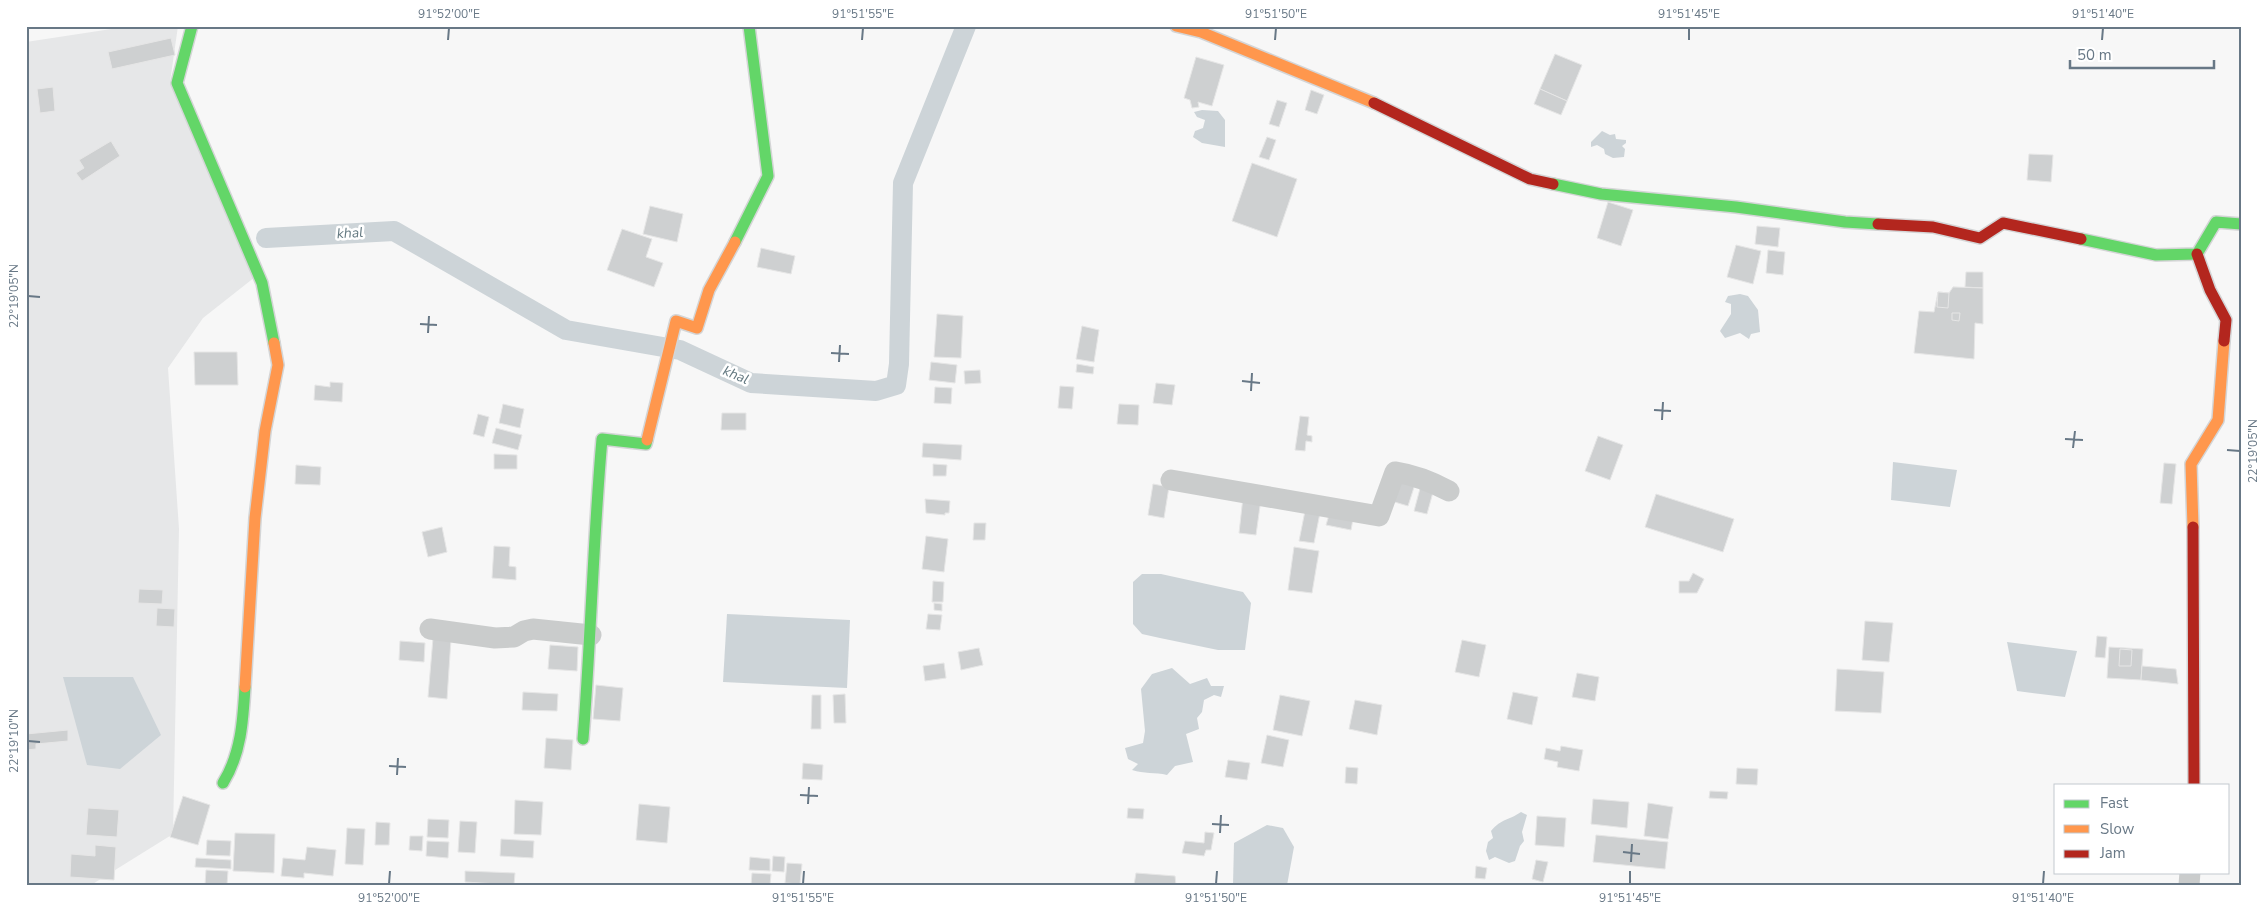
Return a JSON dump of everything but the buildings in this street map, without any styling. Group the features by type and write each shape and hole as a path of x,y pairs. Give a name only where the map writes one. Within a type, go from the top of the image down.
{"street":[{"path":"192,26 177,83 262,283 278,365 266,431 255,518 252,596 242,729 233,767 223,783"},
{"path":"583,740 591,636 594,531 602,439 646,444 676,322 696,328 709,290 768,176 749,26"},
{"path":"1176,26 1201,32 1379,105 1530,179 1601,194 1736,206 1846,222 1933,227 1980,238 2003,223 2156,255 2197,254"},
{"path":"2197,254 2216,222 2241,224"},
{"path":"2194,784 2195,688 2192,644 2194,559 2191,464 2218,420 2226,320 2210,290 2197,254"},
{"path":"1170,480 1379,516 1396,472 1427,480 1449,491"},
{"path":"430,629 495,638 514,638 524,631 534,630 591,636"}],"shaded area":[{"path":"131,26 178,26 170,82 255,277 203,318 168,368 179,529 173,834 91,885 26,885 26,42"},
{"path":"1202,110 1218,111 1225,120 1225,147 1202,143 1193,137 1195,131 1203,128 1205,120 1197,117 1194,112"},
{"path":"1602,131 1610,135 1615,134 1616,139 1626,140 1626,143 1622,146 1625,149 1624,157 1613,158 1605,154 1604,149 1597,145 1591,147 1591,142"},
{"path":"1740,294 1748,296 1758,310 1760,332 1751,334 1749,339 1740,333 1725,338 1720,331 1731,314 1731,304 1725,302 1728,296"},
{"path":"1893,462 1957,470 1950,507 1891,500"},
{"path":"1142,574 1161,574 1243,592 1251,603 1245,650 1218,650 1142,634 1133,624 1133,582"},
{"path":"727,614 850,620 847,688 723,682"},
{"path":"2007,642 2077,651 2065,697 2017,691"},
{"path":"1172,668 1190,684 1207,678 1211,686 1224,686 1221,697 1214,695 1204,700 1202,712 1197,718 1199,729 1186,734 1193,762 1175,766 1167,775 1132,770 1138,764 1128,759 1125,748 1143,743 1145,731 1141,689 1152,674"},
{"path":"63,677 133,677 161,735 120,769 87,765"},
{"path":"1521,812 1527,815 1522,832 1524,841 1520,846 1515,861 1509,863 1495,857 1489,860 1486,851 1488,842 1493,838 1491,831 1502,822"},
{"path":"1267,825 1283,828 1294,847 1287,885 1233,885 1234,843"}],"waterway":[{"name":"khal","path":"266,238 394,231 566,330 680,350 751,383 876,391 896,385 899,364 903,183 966,26"}],"traffic: fast":[{"path":"192,26 177,83 262,283 274,343"},
{"path":"735,242 768,176 749,26"},
{"path":"1553,184 1601,194 1736,207 1845,222 1878,224"},
{"path":"2081,239 2156,255 2197,254 2216,222 2241,224"},
{"path":"583,739 602,439 646,444 647,440"},
{"path":"223,783 234,761 240,737 245,687"}],"traffic: slow":[{"path":"1176,26 1201,32 1374,103"},
{"path":"647,440 676,321 697,328 709,290 735,242"},
{"path":"2193,527 2191,464 2218,420 2224,341"},
{"path":"245,687 255,518 265,431 278,365 274,343"}],"traffic: jam":[{"path":"1374,103 1530,179 1553,184"},
{"path":"1878,224 1933,227 1980,238 2003,223 2081,239"},
{"path":"2197,254 2210,290 2226,320 2224,341"},
{"path":"2193,527 2194,784"}]}
